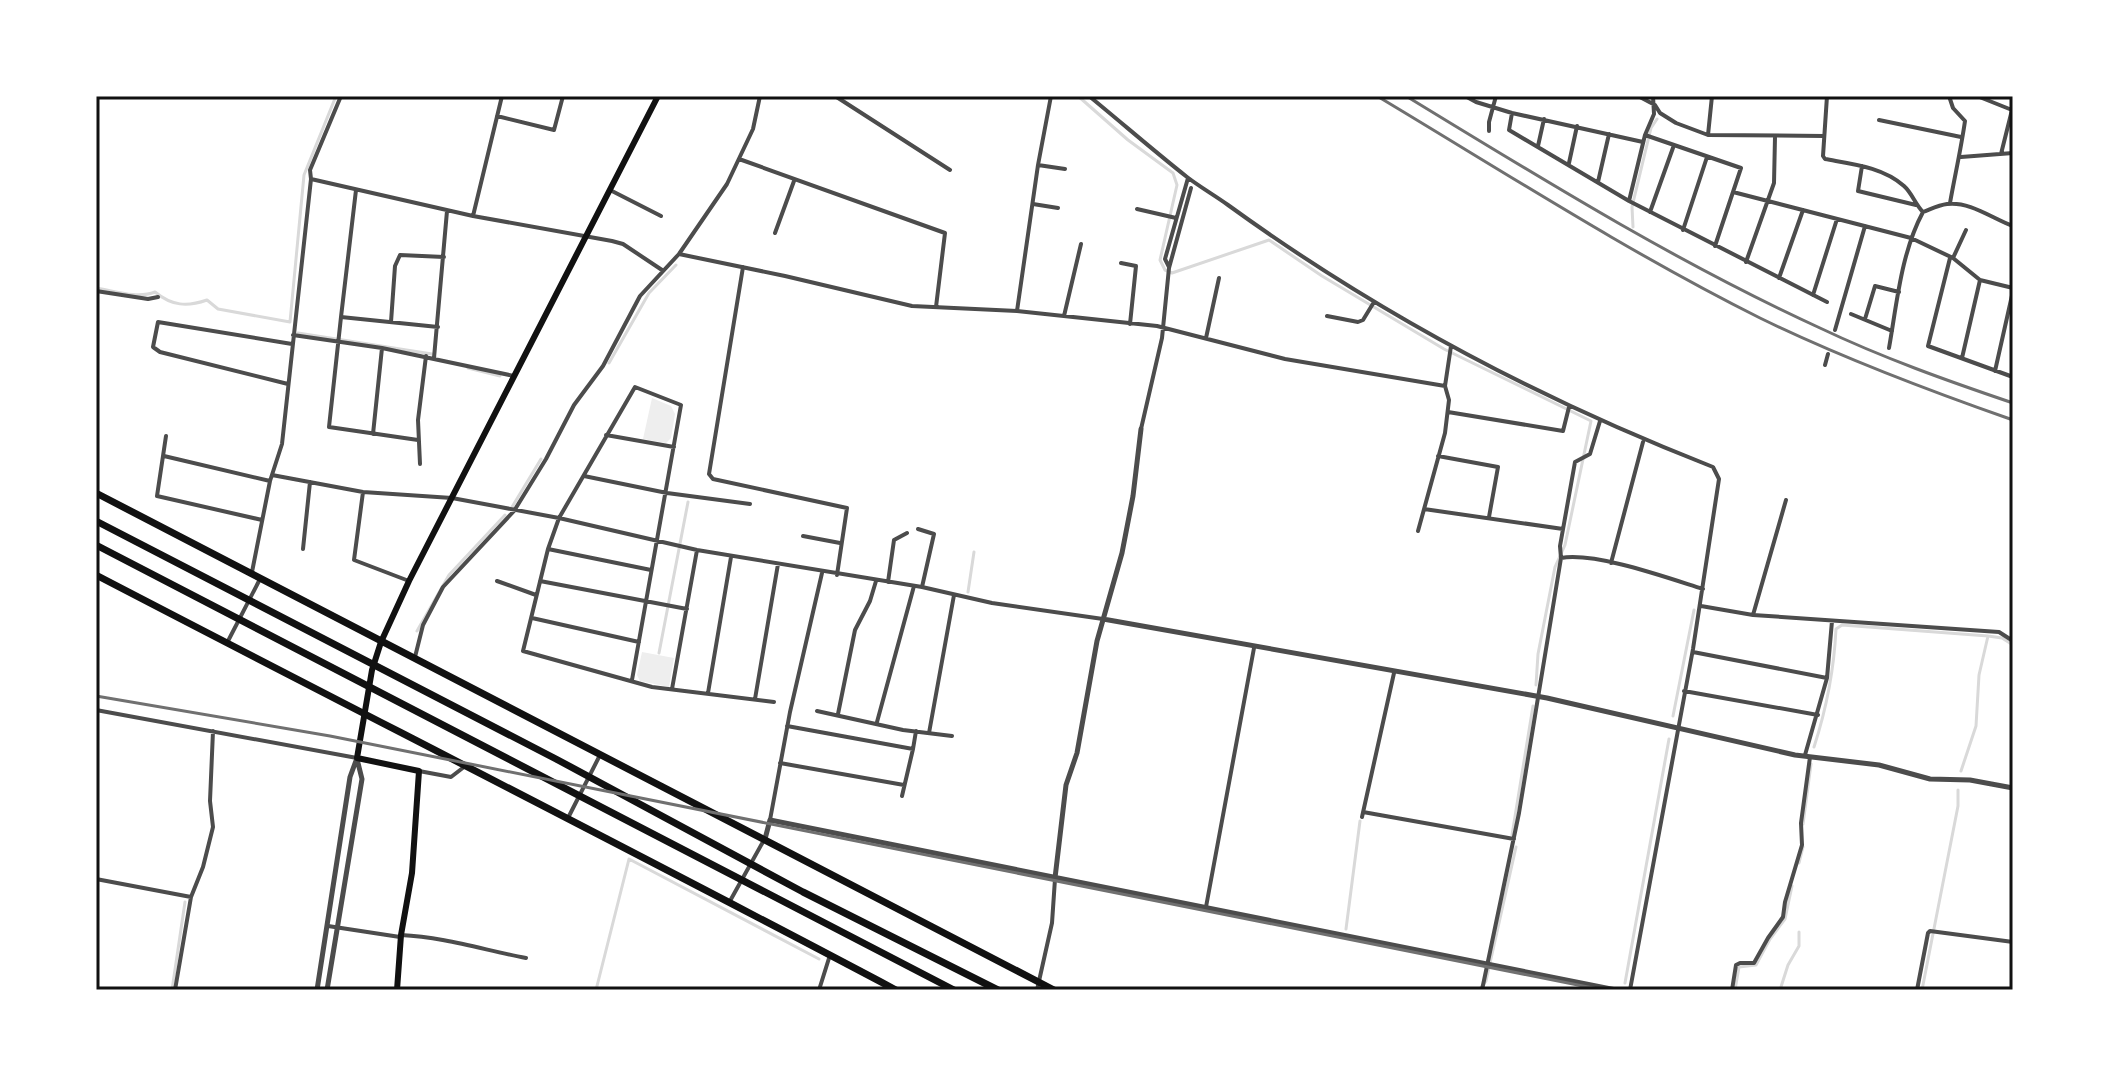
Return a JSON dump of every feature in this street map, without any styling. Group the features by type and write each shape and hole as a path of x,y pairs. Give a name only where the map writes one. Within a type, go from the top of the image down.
{"highway":[{"path":"96,493 1039,986 1054,990"},
{"path":"96,521 754,866 998,990"},
{"path":"96,545 954,990"},
{"path":"96,575 896,990"}],"main road":[{"path":"397,990 401,936 412,873 419,771 357,758 372,670 381,642 409,581 658,96"}],"street":[{"path":"252,574 270,481 282,444 310,170 341,96"},
{"path":"473,216 502,96"},
{"path":"497,116 554,130 563,96"},
{"path":"414,659 423,625 443,587 514,511 574,405 603,366 634,306 706,218 739,159 757,117 760,96"},
{"path":"835,96 950,170"},
{"path":"1017,311 1051,96"},
{"path":"1089,96 1188,178 1303,258 1374,302 1569,407 1643,441 1713,467 1719,479 1701,606 1630,990"},
{"path":"1465,96 1512,113 1643,142"},
{"path":"1489,131 1496,96"},
{"path":"1638,96 1655,105 1660,113 1676,123 1708,135 1824,136"},
{"path":"1629,201 1645,135 1654,114 1653,96"},
{"path":"1708,135 1712,96"},
{"path":"1827,96 1825,159 1895,173"},
{"path":"1949,96 1953,108 1964,118 1961,157 1957,163 1950,203"},
{"path":"1977,96 2012,110 2001,154"},
{"path":"1512,113 1509,130 1629,201 1827,302"},
{"path":"1538,146 1544,119"},
{"path":"1879,120 1961,137"},
{"path":"1568,164 1577,126"},
{"path":"1598,182 1609,134"},
{"path":"1645,135 1741,168 1715,246"},
{"path":"1746,262 1774,177 1775,137"},
{"path":"1650,212 1674,145"},
{"path":"1961,157 2013,153"},
{"path":"1683,230 1707,157"},
{"path":"739,159 945,233 936,307"},
{"path":"1038,165 1065,169"},
{"path":"1862,166 1858,191 1916,205"},
{"path":"1878,171 1906,188 1923,212"},
{"path":"1169,271 1165,259 1188,178"},
{"path":"311,179 447,211 585,234 623,244 663,271"},
{"path":"775,233 794,181"},
{"path":"1039,986 1052,923 1066,785 1077,753 1103,619 1114,585 1133,496 1141,429 1163,330 1169,271 1191,188"},
{"path":"356,189 329,427 418,440"},
{"path":"610,190 661,216"},
{"path":"1733,192 1911,238 1951,258 1980,280 2013,289 1995,371"},
{"path":"1889,348 1911,238 1923,212 1950,203 1982,211 1990,218 2013,226"},
{"path":"1033,204 1058,208"},
{"path":"1137,209 1176,218"},
{"path":"1779,278 1803,210"},
{"path":"434,358 447,211"},
{"path":"1813,295 1837,219"},
{"path":"1835,330 1865,226"},
{"path":"1966,230 1951,258 1928,346 2013,377"},
{"path":"1064,316 1081,244"},
{"path":"679,254 912,306 1017,311 1157,326 1285,359 1445,386"},
{"path":"391,322 395,266 400,255 444,257"},
{"path":"1121,263 1136,266 1130,324"},
{"path":"743,266 709,474 713,479 847,508 837,575"},
{"path":"1206,338 1219,278"},
{"path":"1962,358 1980,280"},
{"path":"1865,319 1875,286 1899,292"},
{"path":"96,291 148,299 158,297"},
{"path":"1327,316 1358,322 1363,320 1374,302"},
{"path":"1851,314 1892,331"},
{"path":"341,317 438,327"},
{"path":"288,384 160,352 153,347 158,322 292,344"},
{"path":"293,335 426,356 514,376"},
{"path":"1418,531 1448,412 1445,386 1451,346"},
{"path":"373,434 382,348"},
{"path":"1825,365 1828,354"},
{"path":"420,464 418,420 426,356"},
{"path":"632,680 681,405 635,387 559,518 539,581 523,651 632,680 672,689 774,702"},
{"path":"1448,412 1563,431 1569,407"},
{"path":"1482,987 1514,839 1575,462 1590,454 1600,421"},
{"path":"606,435 674,447"},
{"path":"166,436 157,496 262,520"},
{"path":"1611,563 1643,441"},
{"path":"164,456 270,481"},
{"path":"1438,456 1498,467 1489,517"},
{"path":"272,475 363,492 452,498 822,573 922,587 1539,697 1807,757 1879,765 1930,779 1970,780 2013,788"},
{"path":"584,476 667,493 750,504"},
{"path":"303,549 310,482"},
{"path":"363,492 354,560 409,581"},
{"path":"1753,615 1786,500"},
{"path":"1424,509 1563,529"},
{"path":"918,529 934,534 922,587"},
{"path":"888,582 894,540 907,533"},
{"path":"803,536 841,543"},
{"path":"548,549 652,570"},
{"path":"672,689 697,550"},
{"path":"1561,554 1611,563 1703,589"},
{"path":"708,693 731,556"},
{"path":"755,699 778,564"},
{"path":"729,903 764,840 770,820 787,726 822,573"},
{"path":"227,643 260,579"},
{"path":"497,581 536,595"},
{"path":"539,581 687,609"},
{"path":"838,714 855,630 876,581"},
{"path":"877,722 914,586"},
{"path":"929,733 954,595"},
{"path":"1701,606 1753,615 1999,632 2013,641"},
{"path":"531,618 639,642"},
{"path":"1732,990 1736,965 1754,963 1783,917 1802,845 1807,757 1827,678 1832,621"},
{"path":"1206,907 1254,648"},
{"path":"1693,652 1827,678"},
{"path":"1394,673 1363,814 1514,839"},
{"path":"1684,691 1818,715"},
{"path":"96,710 357,758"},
{"path":"817,711 952,736"},
{"path":"787,726 913,749"},
{"path":"175,990 191,897 203,867 213,827 210,801 213,731"},
{"path":"902,796 916,731"},
{"path":"567,820 600,755"},
{"path":"317,990 350,777 357,758"},
{"path":"327,990 362,779 357,758"},
{"path":"780,763 904,785"},
{"path":"419,771 451,777 465,767"},
{"path":"770,820 1616,990"},
{"path":"96,879 191,897"},
{"path":"328,926 433,937 526,958"},
{"path":"1917,990 1928,933 1932,931 2013,942"},
{"path":"819,990 830,955"}],"shaded area":[{"path":"652,398 671,406 675,414 671,438 666,443 643,439"},
{"path":"642,652 674,658 669,687 640,681 637,675"}],"waterway":[{"path":"96,288 133,295 155,292 180,304 207,300 218,309 290,322 304,175 336,96"},
{"path":"1078,96 1128,140 1173,173 1177,185 1160,260 1165,270 1172,273 1269,240 1322,276 1444,349 1591,421 1565,545 1555,567 1538,654 1536,685"},
{"path":"1633,227 1632,207 1651,128 1657,119"},
{"path":"609,363 649,293 676,265"},
{"path":"298,333 432,354 435,357"},
{"path":"468,368 500,376"},
{"path":"512,507 541,459"},
{"path":"659,653 688,502"},
{"path":"417,631 449,575 505,515"},
{"path":"968,592 974,552"},
{"path":"1673,716 1694,610"},
{"path":"1814,747 1829,689 1836,629 1842,625 1988,636 2002,638 2013,645"},
{"path":"1961,771 1976,726 1979,675 1988,636"},
{"path":"1512,835 1533,706"},
{"path":"1625,983 1669,739"},
{"path":"1803,824 1811,764"},
{"path":"1922,990 1958,806 1958,790"},
{"path":"1346,929 1360,821"},
{"path":"1479,990 1486,981 1516,847"},
{"path":"1799,863 1803,847"},
{"path":"596,990 629,859 819,959"},
{"path":"1735,990 1739,967 1756,965 1785,919 1792,886"},
{"path":"172,990 185,902"},
{"path":"1780,990 1788,965 1799,946 1799,932"}],"railway":[{"path":"1377,96 1614,239 1760,318 1885,373 2013,420"},
{"path":"1406,96 1714,276 1844,339 1940,378 2013,403"},
{"path":"96,696 330,736 1603,990"}]}
